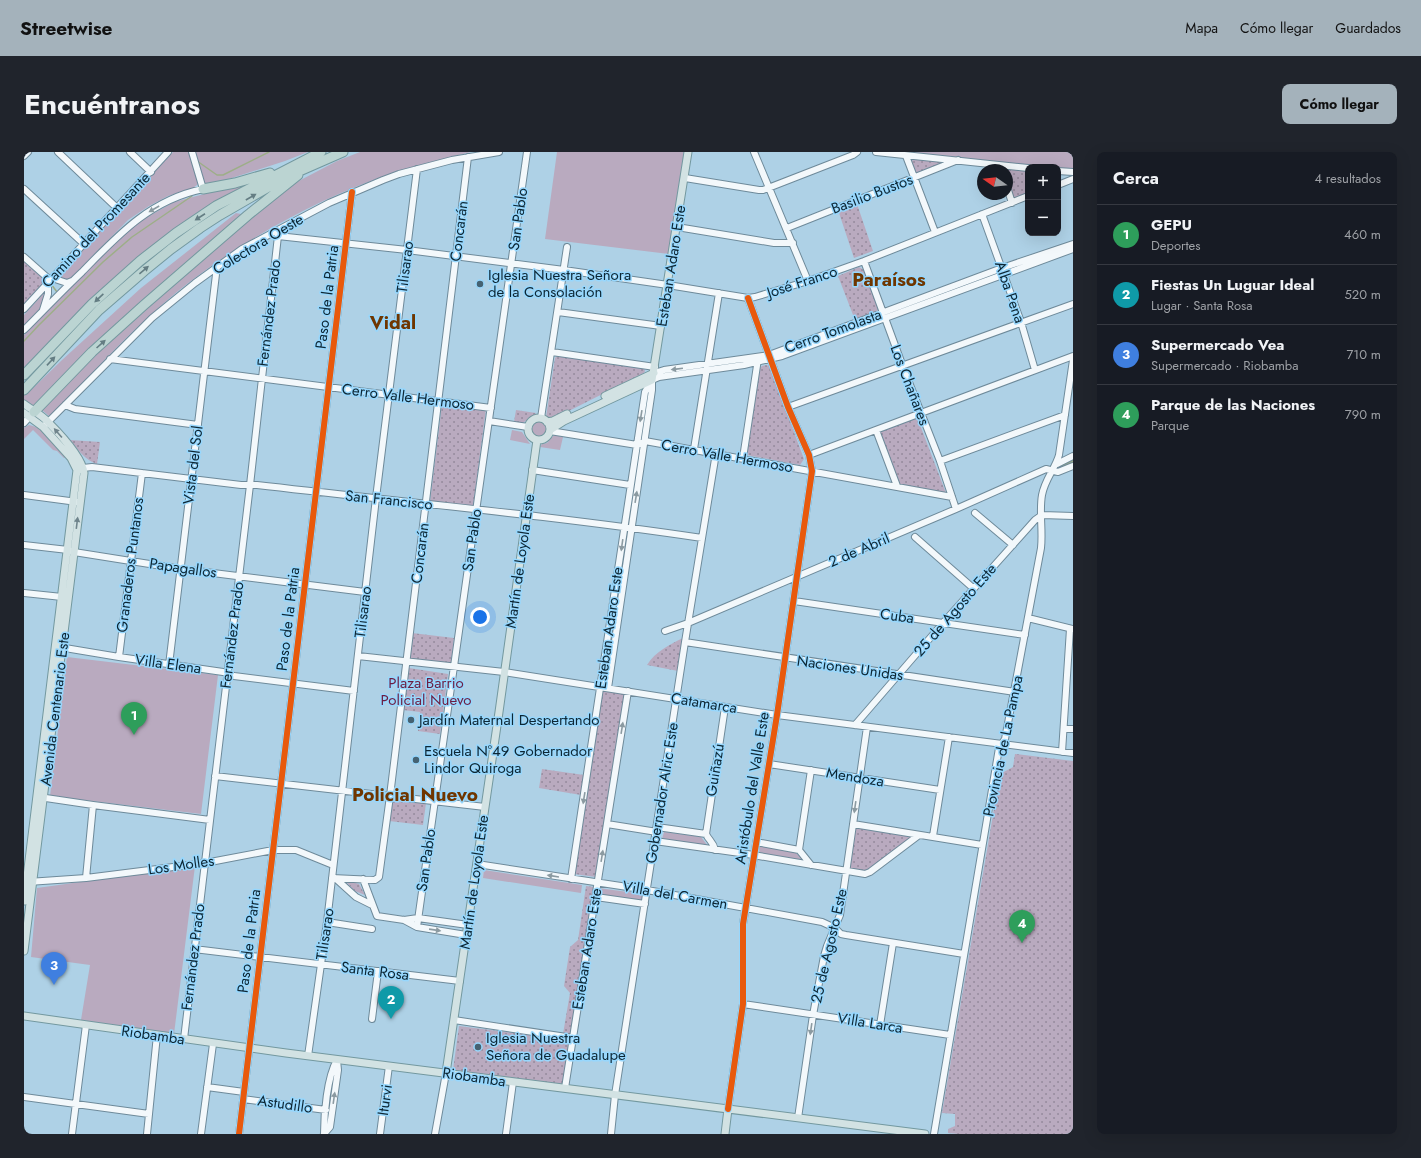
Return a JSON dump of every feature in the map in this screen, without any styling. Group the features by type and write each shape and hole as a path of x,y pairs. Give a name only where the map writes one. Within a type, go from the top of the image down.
{"highway":[{"path":"24,389 98,310 171,249 220,215 286,177 343,152"},
{"path":"203,189 235,184 266,175 316,154"},
{"path":"24,375 92,304 140,261 176,233 216,206 316,154"},
{"path":"28,416 92,352 144,305 271,196 312,166"}],"main road":[{"name":"Esteban Adaro Este","path":"654,373 688,152"},
{"name":"Cerro Tomolasta","path":"544,420 561,417 654,373"},
{"name":"Cerro Tomolasta","path":"550,431 564,421 654,373"},
{"path":"24,404 28,416 46,424 78,457 80,469"},
{"path":"534,419 544,420 549,425 550,431 544,439 537,440 529,434 528,427 534,419"},
{"name":"Martín de Loyola Este","path":"446,1073 537,440"},
{"name":"Avenida Centenario Este","path":"24,951 29,882 41,797 58,647 77,502 83,481 80,469"},
{"name":"Avenida Centenario Este","path":"58,647 62,598 71,551"},
{"name":"Avenida Centenario Este","path":"24,901 29,882"},
{"name":"Riobamba","path":"24,1016 249,1049 926,1134"},
{"name":"Aristóbulo del Valle Este","path":"725,1134 728,1109"}],"street":[{"path":"24,156 28,152"},
{"path":"58,152 117,208"},
{"path":"130,152 151,172"},
{"name":"Camino del Promesante","path":"24,309 168,152"},
{"path":"24,330 105,247 134,221 168,201 203,189 192,152"},
{"name":"Colectora Oeste","path":"46,424 152,318 176,297 242,249 277,233 329,203 352,192 399,174 452,160 499,152"},
{"name":"San Pablo","path":"417,927 527,152"},
{"path":"754,152 808,281"},
{"path":"685,178 759,190 769,188 853,155 857,152"},
{"path":"876,152 958,160 980,164"},
{"path":"906,156 935,232"},
{"name":"Concarán","path":"363,879 376,880 379,877 407,662 468,157"},
{"name":"Basilio Bustos","path":"786,228 958,160"},
{"path":"1013,168 1025,168"},
{"name":"Tilisarao","path":"308,1056 320,964 334,878 333,865 376,498 417,169"},
{"path":"1061,171 1073,172"},
{"path":"1061,184 1073,179"},
{"path":"24,189 84,244"},
{"name":"Paso de la Patria","path":"239,1134 316,492 330,388 352,192"},
{"name":"José Franco","path":"277,233 346,244 407,250 564,270 748,298 808,281 864,261 1025,197"},
{"name":"Alba Pena","path":"982,214 1021,322 1035,370"},
{"path":"677,227 774,244 792,243"},
{"name":"Fernández Prado","path":"184,1039 250,485 277,233"},
{"name":"Cerro Tomolasta","path":"654,373 664,370 707,368 769,357 1073,244"},
{"path":"544,420 567,247"},
{"name":"Cerro Tomolasta","path":"1003,271 1073,249"},
{"path":"24,256 50,280 66,283 74,280"},
{"name":"Los Chañares","path":"864,261 940,461 956,509"},
{"name":"Vista del Sol","path":"169,665 217,266"},
{"path":"43,311 50,280"},
{"path":"694,449 719,293"},
{"name":"Aristóbulo del Valle Este","path":"728,1109 743,1004 744,924 746,908 777,715 812,471 809,455 788,407 748,298"},
{"path":"788,407 903,367 1073,304"},
{"path":"558,312 661,326"},
{"path":"552,352 654,373"},
{"path":"809,455 1073,356"},
{"name":"Cerro Valle Hermoso","path":"110,360 491,408"},
{"path":"743,458 758,360"},
{"name":"Provincia de La Pampa","path":"934,1134 999,748 1005,739 1041,548 1042,494 1046,482 1057,464 1073,360"},
{"name":"Esteban Adaro Este","path":"608,688 654,373"},
{"name":"Esteban Adaro Este","path":"571,879 645,392 654,373"},
{"path":"65,406 75,409 198,425"},
{"path":"940,461 1065,415"},
{"name":"Cerro Valle Hermoso","path":"489,421 528,427"},
{"path":"876,430 897,486"},
{"path":"550,431 637,445"},
{"name":"Cerro Valle Hermoso","path":"637,445 645,441 694,449 952,497"},
{"name":"Gobernador Alric Este","path":"611,1134 676,698 716,453"},
{"path":"1057,464 1073,456"},
{"name":"2 de Abril","path":"665,631 688,623 1046,469 1058,472 1073,466"},
{"name":"San Francisco","path":"80,469 92,467 476,510 526,514 702,538"},
{"path":"532,470 630,485"},
{"name":"Granaderos Puntanos","path":"119,657 142,473"},
{"path":"24,496 77,502"},
{"path":"975,513 1013,545"},
{"path":"1042,516 1073,516"},
{"name":"25 de Agosto Este","path":"855,725 973,588 1034,520 1042,516"},
{"path":"915,538 973,588"},
{"name":"Papagallos","path":"24,545 181,569 365,592"},
{"path":"24,593 62,598"},
{"name":"Cuba","path":"794,601 1025,634"},
{"path":"1028,618 1071,629 1062,752"},
{"name":"Naciones Unidas","path":"685,642 1014,692"},
{"name":"Villa Elena","path":"58,647 227,673 234,676 354,691"},
{"name":"Catamarca","path":"358,656 504,672 777,715 1073,753"},
{"name":"Esteban Adaro Este","path":"565,1088 628,691"},
{"name":"Guiñazú","path":"706,834 725,706"},
{"name":"25 de Agosto Este","path":"798,1118 813,1015 824,956 840,915 868,727"},
{"path":"1064,729 1073,729"},
{"path":"933,836 949,737"},
{"name":"Mendoza","path":"769,764 940,790"},
{"path":"799,850 811,770"},
{"path":"215,776 485,807"},
{"path":"41,797 210,820"},
{"path":"86,878 94,805"},
{"path":"607,824 706,834 714,844 715,850"},
{"path":"853,824 982,845"},
{"path":"655,841 865,874 870,872 919,835"},
{"path":"756,842 799,850 811,865"},
{"name":"Los Molles","path":"29,882 86,878 204,863 273,850 296,850 333,865"},
{"name":"Villa del Carmen","path":"477,864 647,890 822,922 834,928 841,934 964,954"},
{"path":"334,878 363,879 377,916 404,920 418,918 468,925"},
{"path":"334,878 356,897 372,906"},
{"name":"Villa del Carmen","path":"596,897 645,904"},
{"path":"404,920 417,927 466,935"},
{"path":"327,922 372,929"},
{"path":"880,1025 893,943"},
{"name":"Santa Rosa","path":"194,949 460,981"},
{"path":"372,1019 378,971"},
{"name":"Villa Larca","path":"743,1004 950,1035"},
{"path":"454,1020 573,1038"},
{"path":"72,1134 86,1025"},
{"path":"146,1134 158,1036"},
{"path":"201,1134 213,1044"},
{"path":"324,1134 324,1122 332,1069 337,1060"},
{"path":"324,1134 330,1127 338,1070 337,1060"},
{"name":"Iturvi","path":"380,1134 389,1066"},
{"name":"Martín de Loyola Este","path":"436,1134 446,1073"},
{"path":"506,1134 513,1082"},
{"name":"Astudillo","path":"207,1088 326,1110"},
{"path":"24,1097 149,1114"}],"green space":[{"path":"173,152 190,152 198,181 197,185 193,188 168,196 149,206 128,220 69,280 66,281 59,278 59,274"},
{"path":"195,152 308,152 210,185 205,184 204,182"},
{"path":"360,152 471,152 390,174 331,198 270,228 213,265 163,304 133,331 49,416 42,410 104,347 233,233 293,184 337,161"},
{"path":"557,152 684,152 669,254 545,239"},
{"path":"895,152 1073,152 1073,170 1061,169 1061,164 1025,164 1025,165"},
{"path":"913,159 941,162 941,165 917,173 914,171 911,163"},
{"path":"1013,169 1025,171 1025,195 1015,197 1013,195"},
{"path":"268,177 215,203 106,286 76,314 24,369 24,335 108,248 135,224 174,202"},
{"path":"857,204 873,251 854,258 838,210"},
{"path":"236,213 241,214 241,217 35,405 30,405 24,400 24,392 27,394 141,288"},
{"path":"24,260 43,278 43,282 39,290 24,306"},
{"path":"859,267 864,270 878,308 877,312 855,320 838,276"},
{"path":"44,293 47,293 43,306 24,326 24,315"},
{"path":"557,356 644,369 645,371 644,373 549,420 546,417 555,358"},
{"path":"766,365 770,368 804,459 800,465 747,455 759,369"},
{"path":"442,404 486,409 473,507 430,502"},
{"path":"516,410 536,413 523,423 514,422"},
{"path":"917,417 946,493 899,485 880,432"},
{"path":"536,421 542,421 547,426 545,435 542,437 536,437 531,432 531,426"},
{"path":"29,425 41,429 46,433 66,457 64,458 57,451 53,450 33,430 24,439 24,428"},
{"path":"512,430 522,432 530,444 510,440"},
{"path":"554,435 563,437 560,450 540,447 542,444 547,443"},
{"path":"70,440 100,442 97,464 85,457"},
{"path":"639,451 641,451 630,523 628,522"},
{"path":"625,532 629,533 607,684 603,683"},
{"name":"Plaza Barrio Policial Nuevo","path":"412,633 454,638 451,663 409,658"},
{"path":"683,638 678,671 647,665 659,652"},
{"path":"67,657 218,675 201,814 50,796"},
{"name":"Plaza Barrio Policial Nuevo","path":"409,668 448,674 440,734 418,731 420,712 403,710"},
{"path":"603,691 625,694 596,877 574,874"},
{"path":"1015,754 1073,761 1073,1134 948,1133 948,1129 955,1126 955,1114 942,1113 1000,774 1013,767"},
{"path":"542,769 584,775 581,795 539,788"},
{"path":"392,799 426,803 423,825 389,821"},
{"path":"855,828 912,837 865,873 849,869"},
{"path":"664,832 701,837 708,846 662,839"},
{"path":"760,845 795,852 806,863 759,854"},
{"path":"195,866 174,1034 81,1020 90,965 31,957 37,888"},
{"path":"484,870 582,885 581,893 483,878"},
{"path":"344,880 359,884 365,895 355,891"},
{"path":"586,886 594,887 571,1035 563,1034 570,993 564,986 570,947 578,940"},
{"path":"598,888 643,894 641,902 597,895"},
{"path":"459,1026 570,1040 564,1087 470,1074 453,1070"}],"waterway":[{"path":"197,161 217,175 223,175 269,152"},
{"path":"24,341 103,262 132,237 192,196"},
{"path":"51,284 57,292"},
{"path":"1057,468 1073,461"}],"cycle path":[{"path":"239,1134 352,192"},
{"path":"728,1109 743,1004 743,924 777,715 812,471 809,455 788,407 748,298"}],"place":[{"name":"Iglesia Nuestra Señora de la Consolación","path":"480,284"},
{"name":"Jardín Maternal Despertando","path":"411,720"},
{"name":"GEPU","path":"134,735"},
{"name":"Escuela N°49 Gobernador Lindor Quiroga","path":"416,760"},
{"name":"Parque de las Naciones","path":"1022,943"},
{"name":"Supermercado Vea","path":"54,985"},
{"name":"Fiestas Un Luguar Ideal","path":"391,1019"},
{"name":"Iglesia Nuestra Señora de Guadalupe","path":"478,1047"}],"district":[{"name":"Paraísos","path":"889,279"},
{"name":"Vidal","path":"393,322"},
{"name":"Policial Nuevo","path":"415,794"}]}
